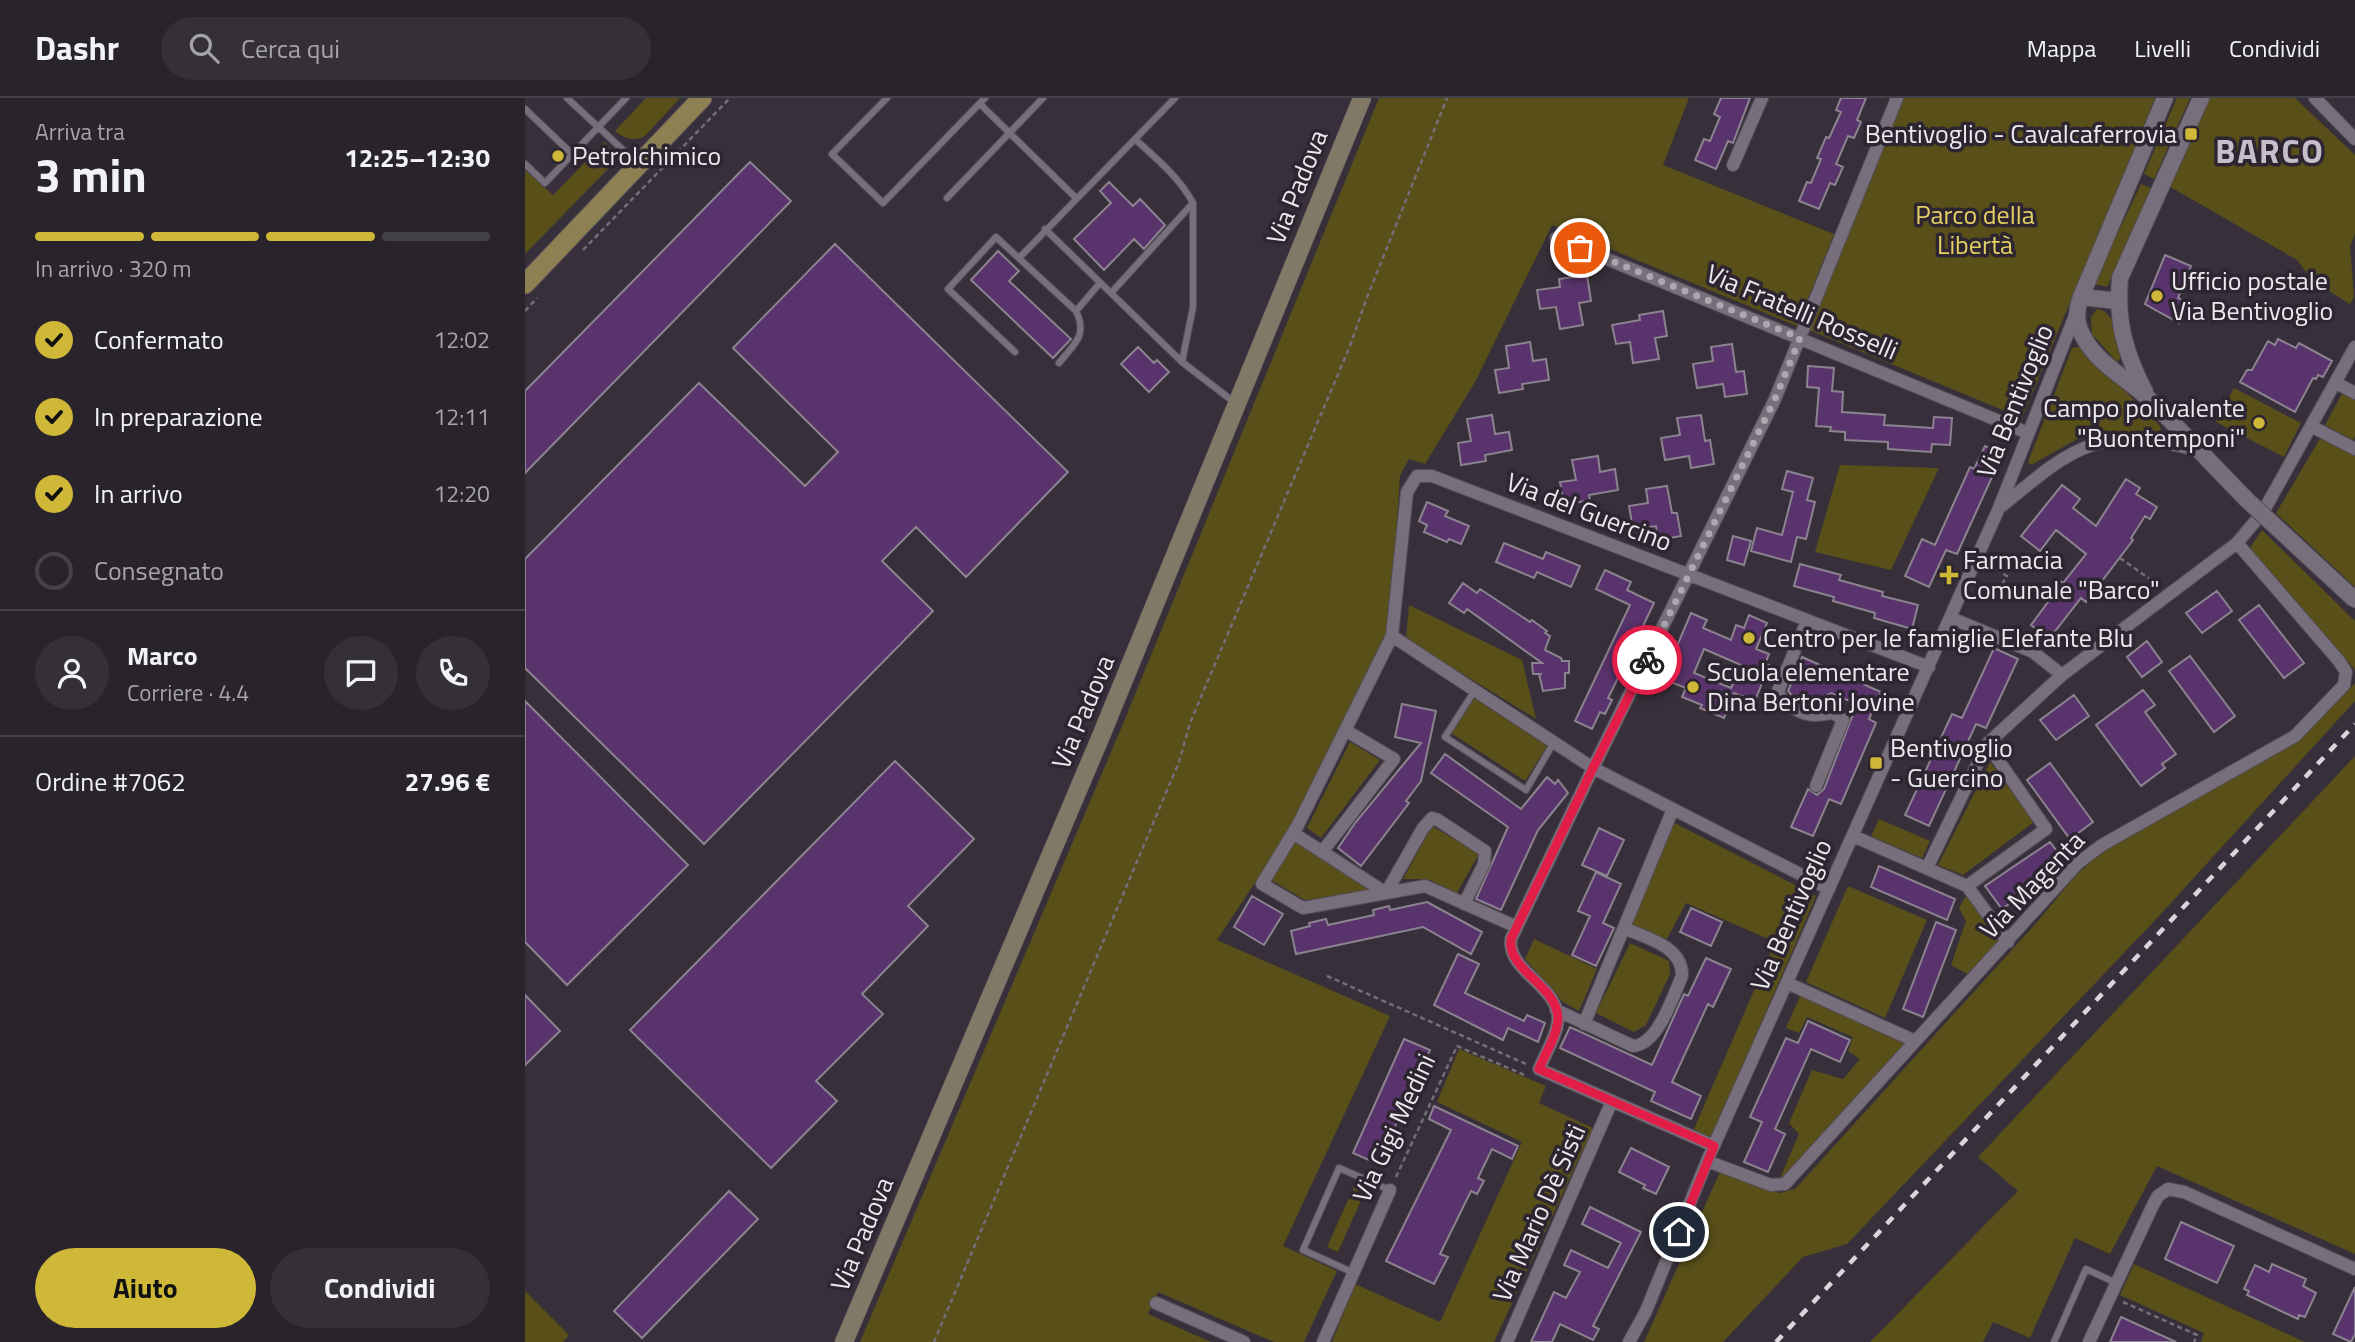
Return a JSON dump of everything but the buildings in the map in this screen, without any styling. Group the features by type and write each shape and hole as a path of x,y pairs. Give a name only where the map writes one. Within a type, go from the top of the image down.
{"main road":[{"path":"525,284 702,98"},
{"name":"Via Padova","path":"844,1342 995,990 1238,405 1362,98"}],"street":[{"path":"1733,165 1762,98"},
{"path":"1714,1146 1612,1101 1536,1074 1558,1021 1556,1010 1545,990 1512,953 1511,939 1775,399 1896,98"},
{"name":"Via Bentivoglio","path":"1629,1342 1646,1311 1707,1161 1999,508 2165,98"},
{"path":"2201,98 2120,278 2119,322 2131,361 2150,400 2247,500 2355,600"},
{"path":"2318,99 2355,139"},
{"name":"Via Fratelli Rosselli","path":"1556,238 2028,433"},
{"path":"2079,305 2118,301"},
{"name":"Via Bentivoglio","path":"2079,305 2079,328 2089,347 2150,400"},
{"path":"1927,868 1987,744 2062,675 2237,543 2263,512 2355,347"},
{"path":"2336,383 2355,393"},
{"path":"2311,426 2355,449"},
{"name":"Via Bentivoglio","path":"1999,508 2050,466 2092,443 2137,440 2196,450"},
{"name":"Via del Guercino","path":"1392,636 1408,487 1417,477 1432,476 1929,667"},
{"name":"Via Magenta","path":"1707,1161 1771,1185 1785,1184 2089,853 2295,736 2344,685 2346,673 2339,661 2237,543"},
{"path":"1951,618 2033,652 2062,675"},
{"path":"1807,621 1777,691 1787,704 1814,716 1834,713 1843,720 1816,786"},
{"path":"1517,927 1425,886 1303,908 1262,884 1293,833 1392,636 1593,768 1829,889"},
{"path":"1322,852 1394,759 1345,730"},
{"path":"1968,886 2046,829 1987,744"},
{"path":"1584,1024 1673,809"},
{"path":"1386,893 1431,818 1485,850 1484,864 1464,904"},
{"path":"1293,833 1386,893"},
{"path":"1853,836 1968,886 2008,942"},
{"path":"1556,1010 1626,1044 1639,1046 1652,1036 1682,976 1683,968 1675,953 1623,928"},
{"path":"1787,983 1915,1041"},
{"name":"Via Mario Dè Sisti","path":"1507,1342 1612,1101"},
{"path":"2089,1342 2158,1196 2168,1189 2184,1192 2355,1269"},
{"name":"Via Gigi Medini","path":"1323,1342 1391,1190"},
{"path":"1156,1303 1244,1342"}],"lane":[{"path":"567,98 639,164"},
{"path":"525,164 545,183 625,98"},
{"path":"887,98 832,154 883,203 982,101 1009,133 1076,198"},
{"path":"947,198 1043,98"},
{"path":"1019,258 1175,98"},
{"path":"525,109 572,154"},
{"path":"1135,139 1175,176 1193,204 1193,307 1182,362"},
{"path":"1111,293 1193,204"},
{"path":"1045,229 1182,362 1238,405"},
{"path":"1015,352 948,289 996,237 1076,311 1082,323 1081,336 1059,363"},
{"path":"1076,311 1100,283"},
{"path":"1475,690 1445,737 1457,745 1526,790 1554,742"},
{"path":"1354,1273 1303,1250 1339,1168 1391,1190"},
{"path":"2054,1342 2087,1269 2116,1283"}],"path":[{"path":"581,253 730,98"},
{"path":"934,1342 1179,761 1190,723 1350,346 1447,98"},
{"path":"525,311 544,292"},
{"path":"1977,558 2007,576 2001,586 2049,590"},
{"path":"2120,558 2171,593"},
{"path":"1327,976 1536,1074"},
{"name":"Via Gigi Medini","path":"1391,1190 1457,1046 1536,1074"},
{"path":"2110,1296 2197,1335 2195,1342"}],"green space":[{"path":"646,98 680,98 645,136 629,139 615,131"},
{"path":"1379,98 1689,98 1663,165 1834,234 1797,326 1552,225 1475,382 1425,464 1409,459 1400,476 1389,633 1290,830 1217,940 1390,1016 1283,1246 1337,1271 1304,1342 1274,1342 1158,1292 1148,1314 1211,1342 860,1342 1120,731"},
{"name":"Parco della Libertà","path":"1904,98 2155,98 2022,418 1809,330"},
{"path":"2177,98 2190,98 2154,179 2144,174"},
{"path":"2208,98 2295,98 2355,155 2355,234 2350,246 2354,297 2350,304 2313,281 2297,260 2167,185"},
{"path":"605,142 614,155 609,168 525,254 525,170 553,195"},
{"path":"2141,184 2151,188 2107,287 2094,284"},
{"path":"2097,309 2108,315 2115,328 2121,358 2117,362 2092,334 2091,317"},
{"path":"2078,347 2160,426 2162,433 2108,431 2081,437 2031,465 2028,462 2072,348"},
{"name":"Campo polivalente \"Buontemponi\"","path":"2234,388 2301,423 2284,457 2216,422"},
{"path":"2344,390 2355,396 2353,440 2325,425"},
{"path":"2321,437 2355,456 2355,587 2276,513"},
{"path":"1840,465 1939,468 1891,570 1815,552"},
{"path":"2262,530 2355,621 2355,670 2249,549"},
{"path":"1409,605 1522,660 1536,719 1406,639"},
{"path":"2355,683 2355,701 2160,915 1847,1244 1803,1257 1723,1342 1644,1342 1720,1172 1779,1193 1795,1189 2038,921 2076,875 2106,849 2301,738"},
{"path":"1474,698 1547,746 1525,781 1451,733"},
{"path":"1350,742 1380,760 1321,838 1307,828"},
{"path":"2355,756 2355,1254 2157,1166 2110,1254 2075,1238 2030,1338 1993,1322 1983,1342 1870,1342 2018,1191 1978,1157"},
{"path":"1990,762 2034,822 1963,875 1938,865"},
{"path":"1879,819 1930,841 1922,858 1871,836"},
{"path":"1673,822 1816,896 1711,1139 1693,1131 1775,942 1686,903 1667,939 1631,924"},
{"path":"1432,826 1479,854 1457,893 1428,879 1403,879"},
{"path":"1294,840 1371,891 1305,900 1271,880"},
{"path":"1848,886 1927,920 1885,1018 1806,982"},
{"path":"1968,892 2001,941 1967,974 1951,965 1966,921 1959,908"},
{"path":"1534,939 1597,969 1579,1011 1563,1002 1525,959"},
{"path":"1630,943 1669,961 1670,974 1646,1025 1634,1032 1596,1013"},
{"path":"1801,994 1905,1044 1789,1172 1780,1178 1799,1134 1789,1123 1812,1070 1843,1079 1860,1059 1848,1051 1853,1037 1807,1017 1799,1033 1786,1028"},
{"path":"1459,1049 1546,1086 1539,1103 1593,1128 1494,1342 1332,1342 1355,1284 1440,1322 1522,1142 1437,1102"},
{"path":"1356,1182 1367,1187 1338,1252 1327,1247"},
{"path":"2134,1264 2305,1342 2201,1342 2204,1333 2120,1295"},
{"path":"525,1291 569,1335 563,1342 525,1342"}],"railway":[{"path":"1776,1342 2355,724"}],"way so far":[{"path":"1580,248 1800,338 1775,399 1647,660"}],"place":[{"name":"Bentivoglio - Cavalcaferrovia","path":"2191,134"},
{"name":"Petrolchimico","path":"558,156"},
{"name":"Ufficio postale Via Bentivoglio","path":"2157,296"},
{"name":"Campo polivalente \"Buontemponi\"","path":"2259,423"},
{"name":"Farmacia Comunale \"Barco\"","path":"1949,575"},
{"name":"Centro per le famiglie Elefante Blu","path":"1749,638"},
{"name":"Scuola elementare Dina Bertoni Jovine","path":"1693,687"},
{"name":"Bentivoglio - Guercino","path":"1876,763"}],"district":[{"name":"BARCO","path":"2270,151"}],"route":[{"path":"1647,660 1511,939 1510,946 1519,963 1545,990 1556,1010 1556,1028 1539,1069 1714,1146 1679,1232"}]}
